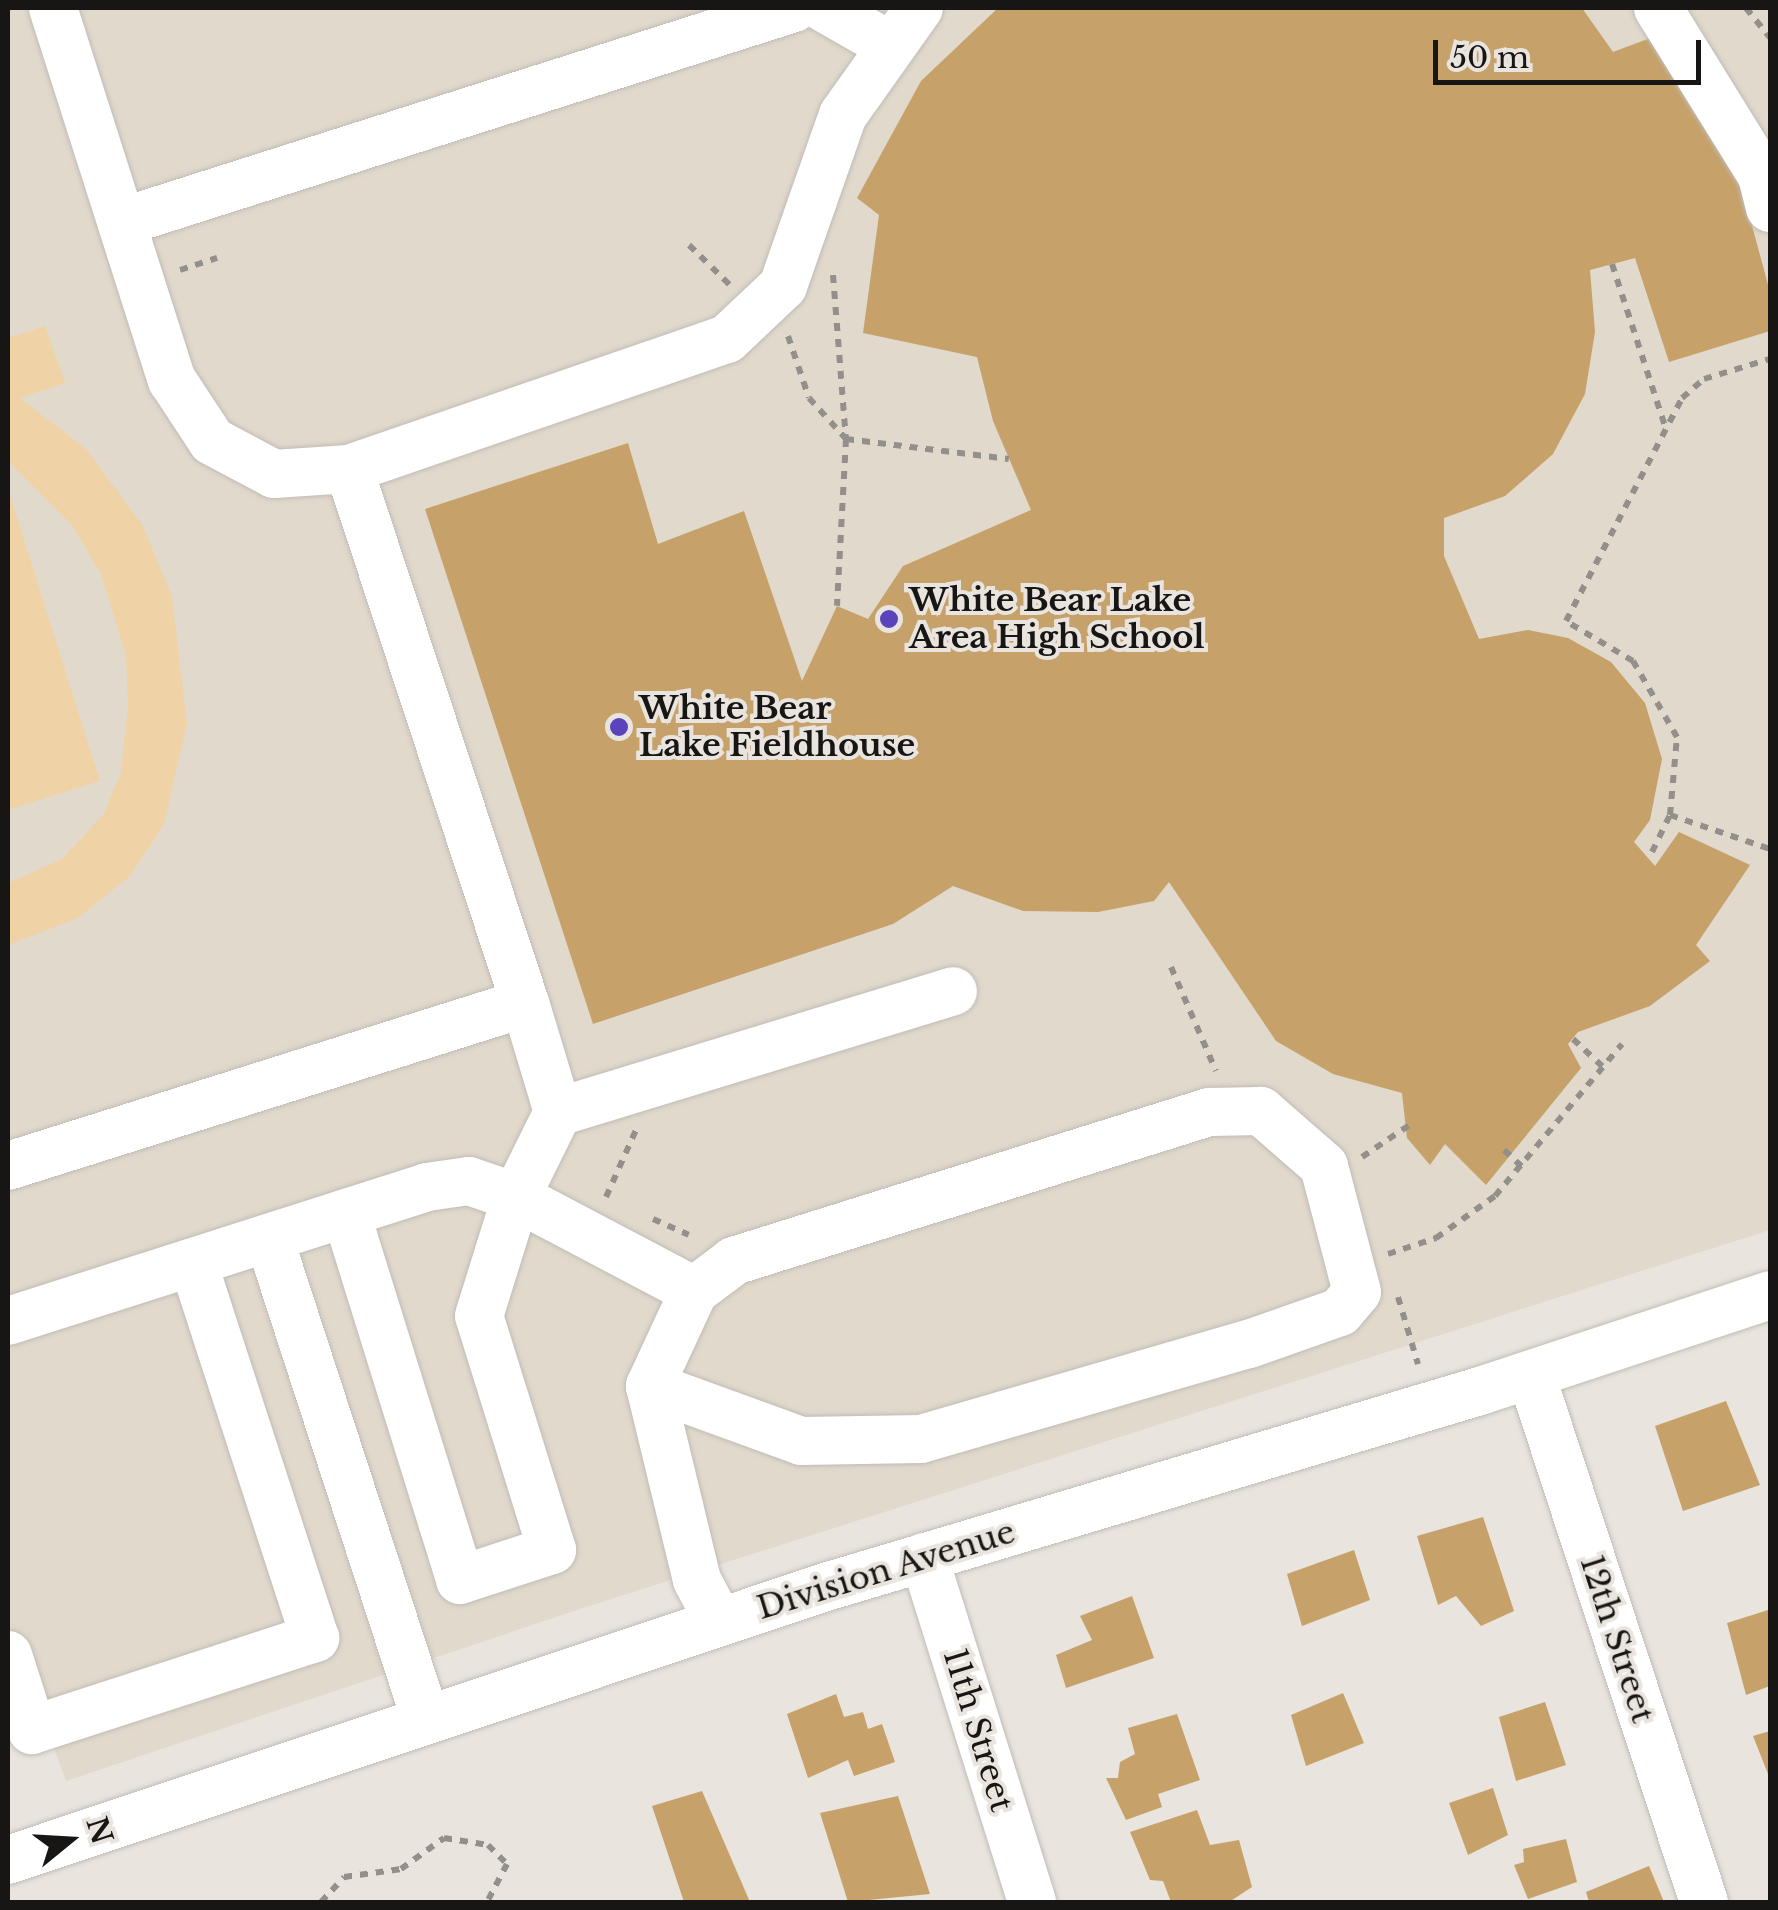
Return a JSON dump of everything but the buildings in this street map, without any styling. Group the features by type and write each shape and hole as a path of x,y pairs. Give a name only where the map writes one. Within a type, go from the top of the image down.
{"street":[{"path":"52,8 172,380 212,442 274,474 349,470 728,340 783,286 843,114 919,8"},
{"path":"122,222 794,8"},
{"path":"824,8 889,45"},
{"path":"1658,8 1762,176 1770,208"},
{"path":"346,1213 460,1580 552,1550 479,1316 516,1197 558,1112 349,470"},
{"path":"558,1112 953,991"},
{"path":"8,1166 525,1003"},
{"path":"650,1386 801,1440 921,1439 1249,1344 1340,1312 1358,1292 1324,1166 1261,1111 1209,1112 734,1261 694,1292 650,1386 697,1580 719,1622"},
{"path":"8,1321 346,1213 469,1181 516,1197 694,1292"},
{"path":"270,1238 426,1720"},
{"path":"8,1655 32,1730 315,1638 193,1262"},
{"name":"Division Avenue","path":"8,1860 719,1622 1530,1375 1770,1295"},
{"name":"12th Street","path":"1530,1375 1704,1902"},
{"name":"11th Street","path":"924,1557 1032,1902"}],"path":[{"path":"1746,8 1770,38"},
{"path":"835,254 833,273 846,439 836,606"},
{"path":"1612,264 1665,427"},
{"path":"822,288 833,273"},
{"path":"773,347 799,320"},
{"path":"788,335 809,398 846,439 1010,458"},
{"path":"1652,852 1670,815 1677,737 1659,696 1633,661 1566,622 1665,427 1704,379 1770,358"},
{"path":"1670,815 1770,849"},
{"path":"1171,967 1216,1070"},
{"path":"1572,1038 1602,1066"},
{"path":"1390,1273 1385,1255 1467,1221 1522,1167 1622,1044"},
{"path":"606,1198 641,1118"},
{"path":"1357,1160 1411,1124"},
{"path":"1504,1150 1522,1167"},
{"path":"1396,1292 1418,1364"},
{"path":"322,1902 344,1877 400,1869 444,1838 488,1845 507,1864 487,1902"}],"shaded area":[{"name":"White Bear Lake Area High School","path":"8,8 1770,8 1770,1230 583,1608 66,1781 8,1623"},
{"path":"45,326 65,383 20,398 86,449 143,526 172,597 187,723 164,824 130,876 78,918 8,945 8,883 62,859 104,814 121,772 128,705 126,656 101,574 72,525 8,461 8,338"},
{"path":"8,489 100,781 8,810"}],"place":[{"name":"White Bear Lake Area High School","path":"889,619"},
{"name":"White Bear Lake Fieldhouse","path":"619,727"}]}
